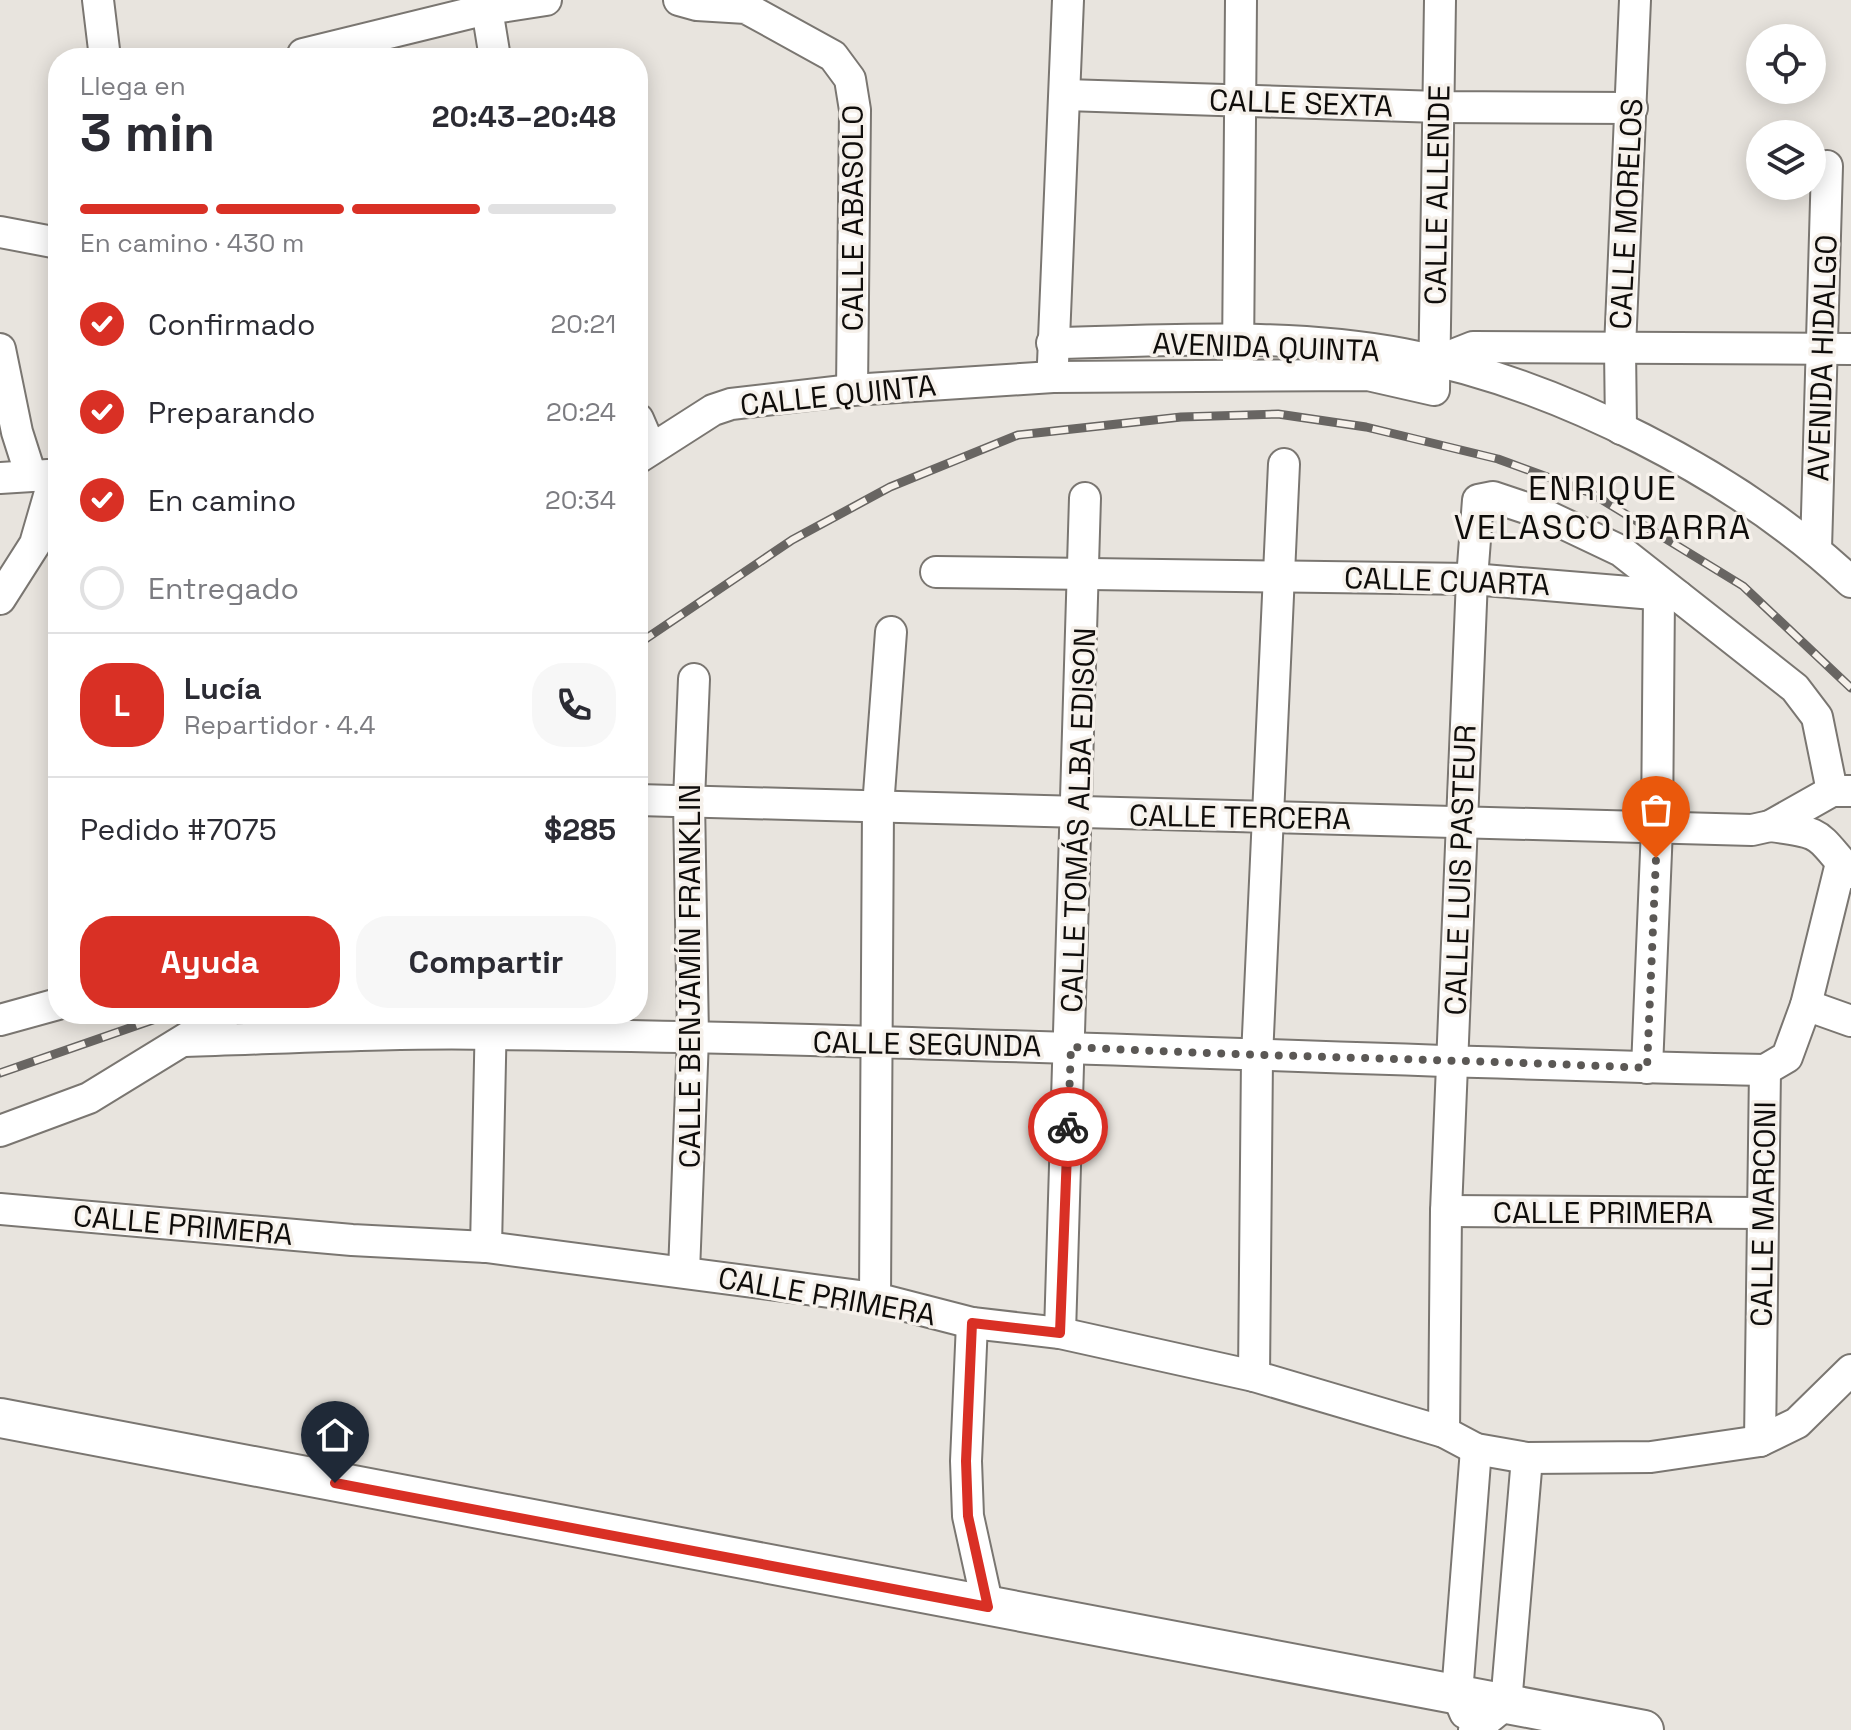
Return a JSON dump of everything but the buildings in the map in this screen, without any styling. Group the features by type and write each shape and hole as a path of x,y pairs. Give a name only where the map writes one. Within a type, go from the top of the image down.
{"main road":[{"path":"0,1418 1644,1730"}],"street":[{"path":"98,0 104,48"},
{"path":"328,48 487,9 546,0"},
{"name":"CALLE ABASOLO","path":"679,0 697,5 745,4 833,56 850,79 855,110 852,390"},
{"path":"1053,377 1068,0"},
{"path":"1238,374 1241,0"},
{"name":"CALLE ALLENDE","path":"1434,376 1440,0"},
{"name":"CALLE MORELOS","path":"1621,429 1620,348 1635,0"},
{"path":"487,9 493,48"},
{"name":"CALLE SEXTA","path":"1066,95 1439,107 1632,108"},
{"name":"AVENIDA HIDALGO","path":"1816,549 1837,349 1827,166"},
{"path":"0,232 48,241"},
{"name":"AVENIDA QUINTA","path":"1052,343 1239,340 1338,345 1434,376"},
{"path":"1434,376 1473,347 1837,349"},
{"path":"0,349 17,432 48,475 35,544 0,599"},
{"name":"AVENIDA QUINTA","path":"1053,377 1238,374 1434,376 1516,387 1621,429 1723,485 1816,549 1851,582"},
{"name":"CALLE QUINTA","path":"648,451 713,410 731,404 852,390 1053,377"},
{"path":"1254,1376 1257,1057 1284,464"},
{"path":"0,478 48,475"},
{"name":"CALLE LUIS PASTEUR","path":"1444,1432 1446,1211 1461,822 1478,500 1493,497 1541,513 1621,551 1668,595"},
{"name":"CALLE TOMÁS ALBA EDISON","path":"1060,1333 1071,1047 1085,498"},
{"name":"CALLE CUARTA","path":"936,572 1472,579 1668,595"},
{"path":"1668,595 1795,688 1817,717 1841,791"},
{"path":"1647,1068 1668,595"},
{"path":"875,1298 878,807 891,632"},
{"name":"CALLE BENJAMÍN FRANKLIN","path":"684,1272 693,1038 689,800 694,679"},
{"name":"CALLE TERCERA","path":"648,800 1752,830 1770,826 1841,791"},
{"path":"1770,826 1810,831 1826,843 1846,868"},
{"name":"CALLE MARCONI","path":"1760,1441 1765,1070 1787,1057 1806,1005 1846,868"},
{"path":"1806,1005 1851,1021"},
{"path":"0,1020 48,1007"},
{"path":"0,1131 89,1098 211,1024"},
{"path":"486,1247 491,1024"},
{"name":"CALLE SEGUNDA","path":"185,1041 491,1024 693,1038 1765,1070"},
{"name":"CALLE PRIMERA","path":"0,1209 352,1240 486,1247 875,1298 972,1323 1060,1333 1254,1376 1444,1432 1476,1449 1527,1458 1651,1457 1760,1441 1797,1423 1851,1370"},
{"name":"CALLE PRIMERA","path":"1446,1211 1761,1213"},
{"path":"972,1323 966,1461 968,1516 988,1607"},
{"path":"1476,1449 1457,1694 1474,1730 1506,1704 1527,1458"}],"railway":[{"path":"648,637 792,540 890,487 1018,435 1181,417 1278,414 1366,427 1498,459 1591,493 1743,586 1851,688"},
{"path":"0,1073 141,1024"}],"way so far":[{"path":"1068,1127 1071,1047 1257,1057 1453,1059 1647,1068 1656,858"}],"district":[{"name":"ENRIQUE VELASCO IBARRA","path":"1603,508"}],"route":[{"path":"335,1483 988,1607 968,1516 966,1461 972,1323 1060,1333 1068,1127"}]}
